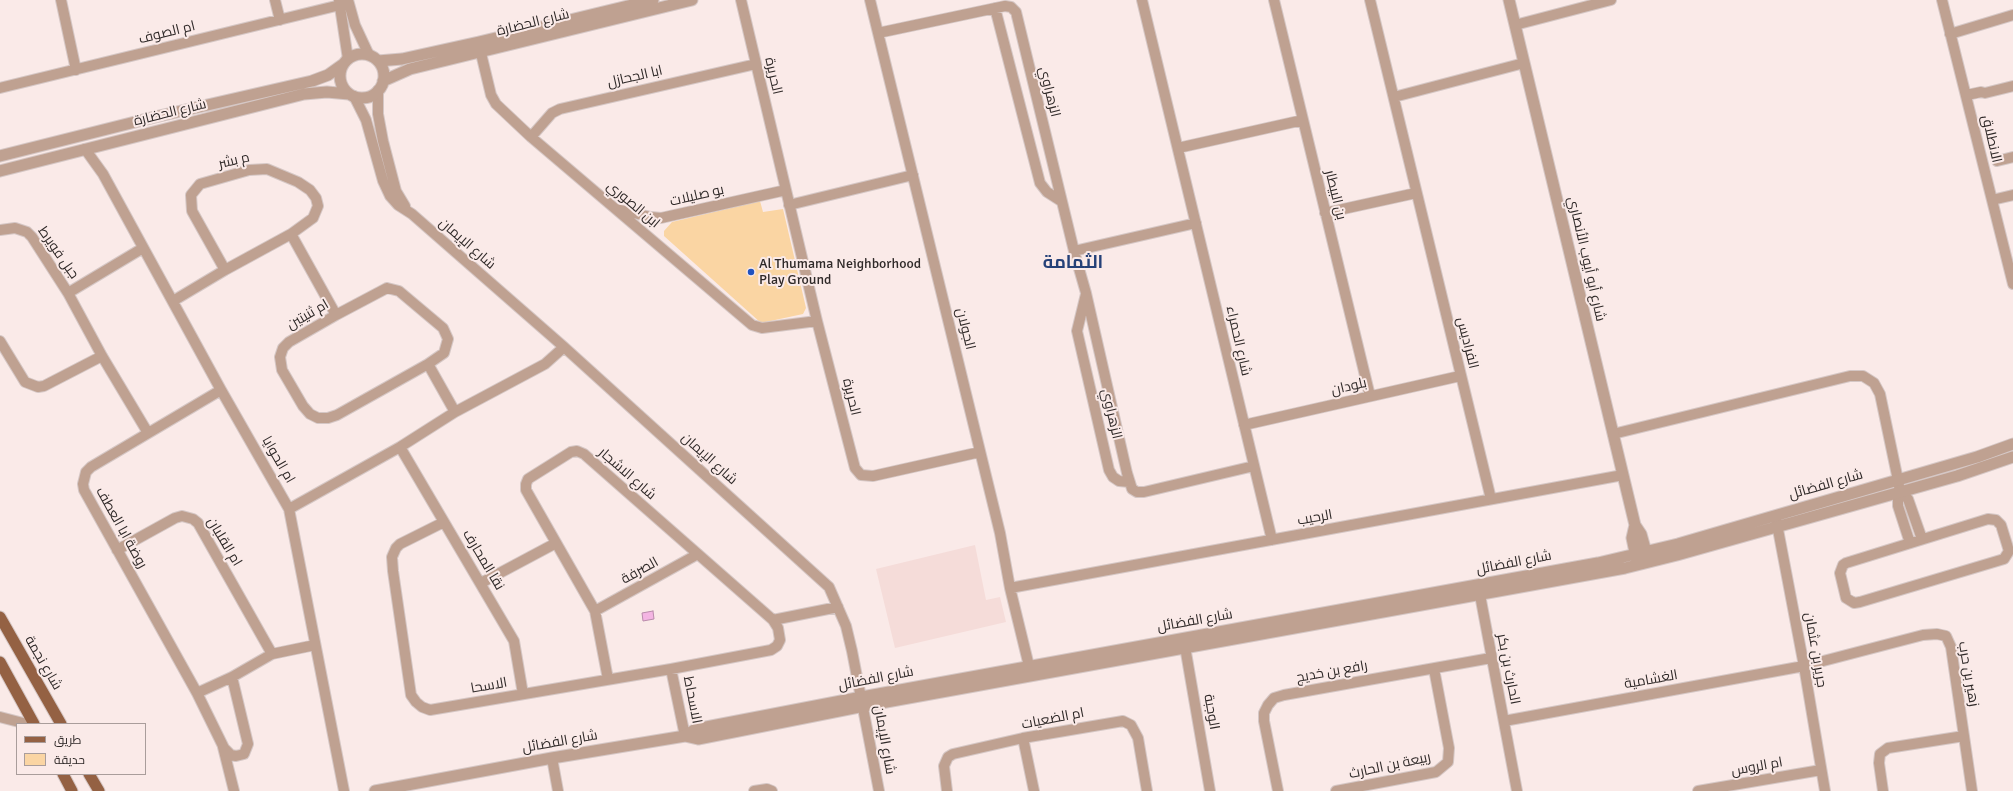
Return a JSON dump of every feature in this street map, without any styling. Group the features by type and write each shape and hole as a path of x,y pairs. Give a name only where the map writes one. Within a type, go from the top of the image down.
{"main road":[{"name":"شارع نجمة","path":"0,617 60,723"},
{"path":"0,663 33,723"},
{"path":"63,775 72,791"},
{"path":"90,775 99,791"}],"street":[{"path":"61,0 76,70"},
{"path":"276,0 280,20"},
{"name":"شارع الحضارة","path":"381,86 402,71 479,47 653,0"},
{"name":"شارع الحضارة","path":"374,58 402,59 479,47 692,0"},
{"name":"الحريرة","path":"741,0 817,321 854,468 861,474 873,476 980,452"},
{"name":"الجولان","path":"870,0 1000,533 1010,588 1029,666"},
{"name":"شارع الحمراء","path":"1142,0 1272,540"},
{"name":"بن البيطار","path":"1274,0 1370,396"},
{"name":"الفراديس","path":"1370,0 1491,499"},
{"name":"شارع أبو أيوب الأنصاري","path":"1509,0 1635,526 1632,538 1642,558"},
{"path":"1515,25 1609,0"},
{"name":"الانطلاق","path":"1942,0 2013,284"},
{"path":"342,2 374,58 383,70 381,86 364,97 352,95 340,81 345,62 342,2"},
{"name":"ام الصوف","path":"0,88 280,20 342,2"},
{"name":"الزهراوي","path":"878,33 1005,6 1011,7 1016,12 1061,201 1086,292 1129,482 1132,489 1137,492 1144,492 1254,466"},
{"path":"995,8 1040,183 1047,192 1061,201"},
{"path":"1950,34 2013,15"},
{"name":"ابن الصوري","path":"479,47 490,95 496,104 532,138 752,325 762,328 817,321"},
{"path":"345,62 358,54 374,58"},
{"name":"شارع الحضارة","path":"0,156 155,117 312,81 328,75 345,62"},
{"path":"1394,97 1524,63"},
{"name":"ابا الجحازل","path":"532,138 552,113 560,109 756,64"},
{"name":"شارع الإيمان","path":"381,86 379,121 391,176 396,191 412,214"},
{"path":"1967,98 1982,98 1985,93 2013,86"},
{"name":"شارع الحضارة","path":"0,171 304,94 327,92 352,95"},
{"name":"شارع الإيمان","path":"352,95 366,120 383,181 390,196 398,205 412,214 564,347 829,587 846,626 863,702 879,791"},
{"path":"1178,148 1303,120"},
{"name":"ام الحوايا","path":"103,174 100,161 100,152 104,145"},
{"name":"ام الحوايا","path":"86,149 103,174 221,390 289,509 344,791"},
{"path":"1997,161 2013,157"},
{"name":"م بشر","path":"173,301 225,270 291,234 313,218 318,206 316,198 310,190 298,182 266,169 248,170 200,184 191,195 192,211 225,270"},
{"path":"789,205 913,175"},
{"name":"بو صليلات","path":"614,208 661,218 786,190"},
{"path":"1325,214 1416,192"},
{"path":"1992,200 2013,195"},
{"path":"1074,251 1196,223"},
{"name":"جبل فويرط","path":"0,230 15,228 27,232 32,237 68,293 102,356 148,434"},
{"path":"291,234 336,315"},
{"name":"جبل فويرط","path":"68,293 143,248"},
{"name":"ام ثنيتين","path":"392,288 399,291 443,328 447,333 448,340 444,353 428,364 337,415 328,418 318,418 310,414 303,406 282,370 280,357 283,348 289,342 336,315 382,290 392,288"},
{"name":"الزهراوي","path":"1086,292 1077,331 1109,470 1113,478 1119,481 1129,482"},
{"path":"0,341 25,382 38,387 44,386 102,356"},
{"path":"289,509 400,447 456,412 545,364 564,347"},
{"path":"428,364 456,412"},
{"name":"بلودان","path":"1244,425 1460,376"},
{"path":"1613,434 1850,376 1863,376 1874,383 1880,394 1900,492 1898,506 1910,543"},
{"name":"روضة ابا العطف","path":"221,390 91,467 84,478 84,490 197,693 222,744 227,752 236,756 244,754 248,748 232,677"},
{"name":"شارع الفضائل","path":"375,791 552,758 685,736 696,729 875,700 914,692 919,686 1029,666 1184,643 1516,578 1642,558 1776,515 1961,462 2013,444"},
{"name":"نقا المحارف","path":"400,447 514,641 523,694"},
{"name":"شارع الاشجار","path":"608,679 594,611 526,490 528,479 571,452 577,451 584,454 773,620 780,634 778,646"},
{"path":"685,736 698,739 803,718 863,702 990,684 1184,643 1480,594 1778,527 1960,475 2013,457"},
{"path":"1960,475 1961,462"},
{"name":"الرحيب","path":"1010,588 1623,475"},
{"path":"1900,492 1908,499 1922,539"},
{"name":"جرير بن عثمان","path":"1776,515 1825,791"},
{"name":"ام القلبان","path":"117,550 175,518 182,516 193,519 198,523 272,654"},
{"path":"1992,519 2001,525 2009,551 2007,555 2000,560 1860,602 1854,603 1846,598 1840,576 1842,565 1849,561 1910,543 1992,519"},
{"name":"الاسحا","path":"444,522 400,544 396,548 392,557 411,695 422,707 430,710 671,669 771,650 778,646"},
{"path":"481,583 556,543"},
{"name":"الصرفة","path":"594,611 698,554"},
{"path":"1480,594 1484,588 1507,584 1516,578"},
{"name":"الحارث بن بكر","path":"1480,594 1517,791"},
{"path":"773,620 838,607"},
{"name":"زهير بن حرب","path":"1804,666 1923,635 1937,634 1946,636 1951,646 1972,791"},
{"name":"الوجبة","path":"1184,643 1210,791"},
{"path":"197,693 232,677 272,654 315,645"},
{"name":"رافع بن خديج","path":"1278,791 1264,721 1264,713 1274,698 1491,658"},
{"path":"0,663 0,676"},
{"path":"990,684 995,679 1027,672 1029,666"},
{"name":"الغشامية","path":"1504,721 1804,666"},
{"name":"الاسحاط","path":"671,669 685,736"},
{"name":"ربيعة بن الحارث","path":"1336,791 1436,772 1448,762 1449,748 1434,669"},
{"path":"0,717 22,723"},
{"name":"ام الضعيات","path":"947,791 944,771 948,757 953,754 1023,738 1122,722 1130,725 1135,730 1138,738 1147,791"},
{"path":"1883,791 1879,763 1880,754 1888,748 1964,736"},
{"path":"1023,738 1034,791"},
{"path":"222,744 234,791"},
{"path":"552,758 558,791"},
{"name":"ام الروس","path":"1698,791 1821,770"},
{"path":"754,791 767,789 772,791"}],"shaded area":[{"path":"975,545 986,600 1000,597 1006,622 895,648 876,569"},
{"path":"653,611 654,619 643,621 642,613"}],"green space":[{"name":"Al Thumama Neighborhood Play Ground","path":"760,201 763,212 783,209 806,308 803,314 761,323 664,236 664,231 672,222"}],"place":[{"name":"Al Thumama Neighborhood Play Ground","path":"751,272"}],"district":[{"name":"الثمامة","path":"1073,263"}]}
